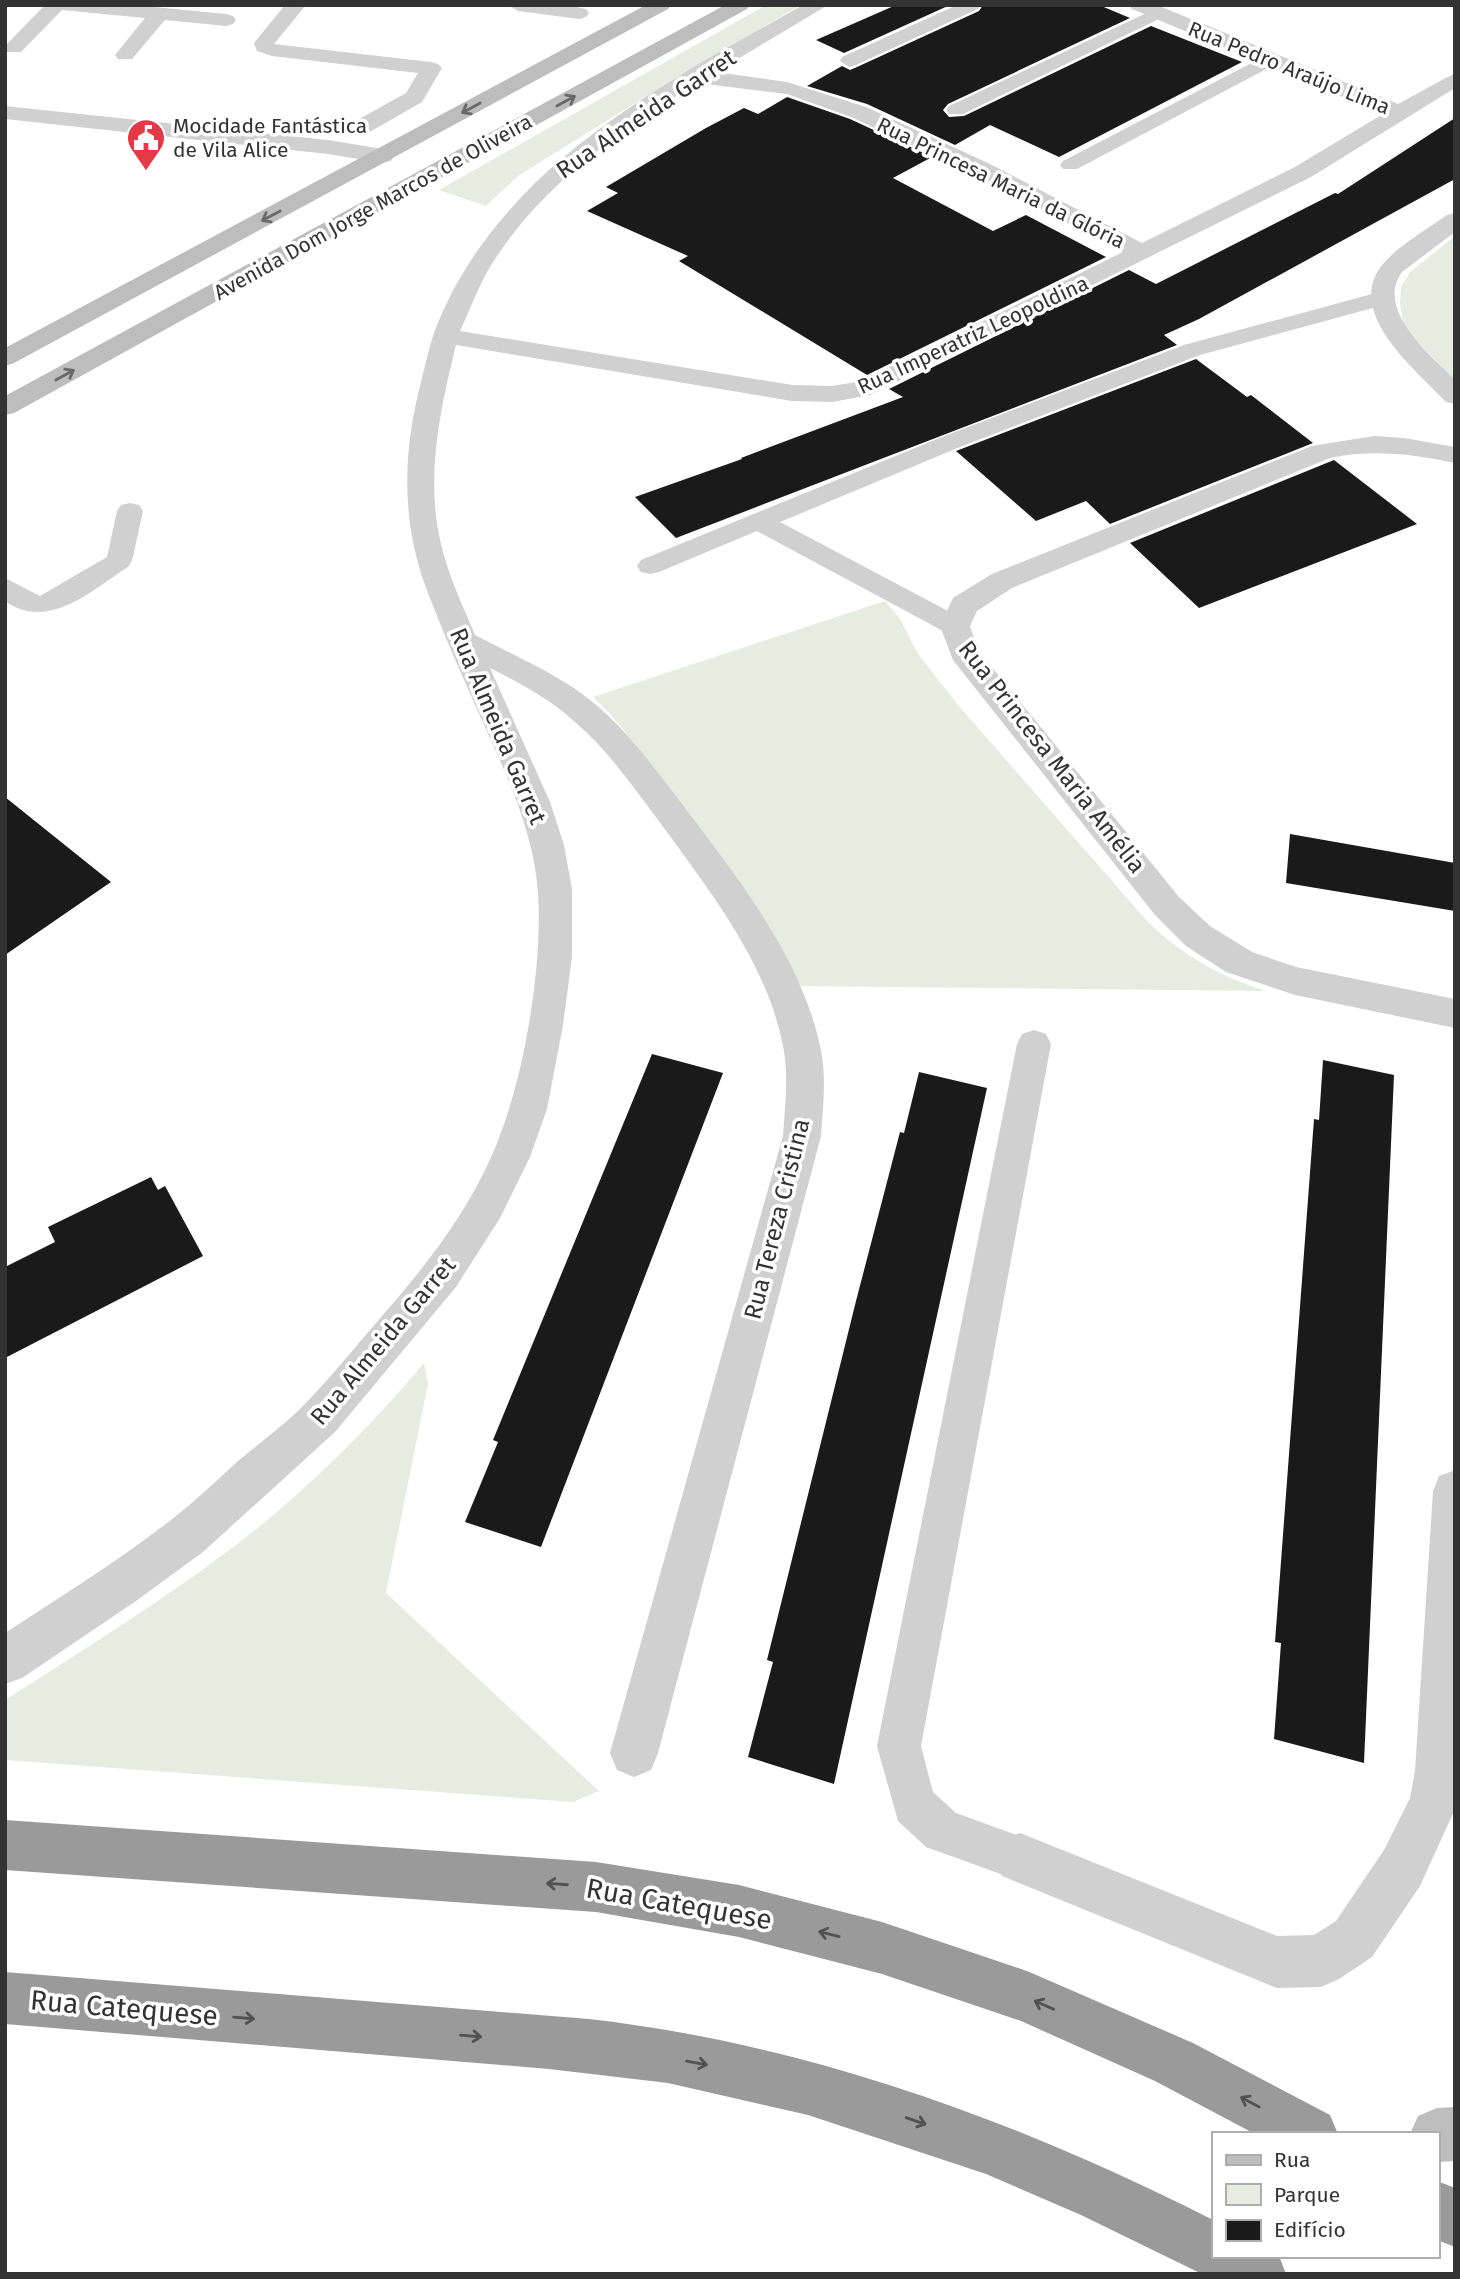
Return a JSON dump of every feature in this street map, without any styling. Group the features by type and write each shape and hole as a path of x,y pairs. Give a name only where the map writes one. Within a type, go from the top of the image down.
{"highway":[{"name":"Rua Catequese","path":"5,1845 596,1887 739,1911 882,1948 1027,1997 1174,2062 1307,2132"},
{"name":"Rua Catequese","path":"5,1998 612,2048 744,2071 876,2107 1010,2154 1146,2215 1212,2249"},
{"path":"1439,2209 1455,2219"},
{"path":"1229,2258 1258,2274"}],"main road":[{"name":"Avenida Dom Jorge Marcos de Oliveira","path":"5,358 660,5"},
{"name":"Avenida Dom Jorge Marcos de Oliveira","path":"5,407 740,5"}],"street":[{"path":"14,48 56,5"},
{"path":"67,5 226,20"},
{"path":"296,5 264,43 264,47 431,68 414,97 360,128"},
{"path":"518,5 579,13"},
{"name":"Rua Almeida Garret","path":"5,1661 187,1535 319,1419 440,1280 479,1222 513,1153 537,1072 551,989 555,889 549,851 529,791 462,641 429,557 419,461 430,393 446,336 470,279 528,199 586,149 696,76 818,5"},
{"name":"Rua Pedro Araújo Lima","path":"1147,9 1401,113"},
{"path":"125,55 160,14"},
{"name":"Rua Princesa Maria da Glória","path":"696,76 777,87 816,96 942,149 1143,253"},
{"name":"Rua Imperatriz Leopoldina","path":"446,336 792,393 834,395 871,387 1303,172 1455,79"},
{"path":"5,112 328,147 383,156"},
{"path":"1455,220 1393,267 1385,278 1383,298 1391,328 1455,396"},
{"name":"Rua Princesa Maria Amélia","path":"1455,455 1399,444 1378,443 1322,452 1002,581 964,605 955,625 964,653 1167,906 1198,936 1239,962 1270,973 1455,1014"},
{"name":"Rua Tereza Cristina","path":"462,641 568,698 623,751 709,865 760,945 789,1003 802,1044 806,1084 802,1136 634,1753"},
{"path":"1020,1858 1278,1962 1321,1961 1354,1940 1402,1868 1434,1799 1439,1772 1455,1490"}],"lane":[{"path":"849,61 972,5"},
{"path":"956,110 1147,9"},
{"path":"1070,165 1269,60"},
{"path":"650,566 951,442 1192,350 1383,298"},
{"path":"5,587 37,606 54,601 119,561 130,511"},
{"path":"760,522 955,625"},
{"path":"1020,1858 942,1831 914,1805 899,1746 1034,1044"}],"green space":[{"path":"766,5 801,5 680,75 518,176 486,206 439,190"},
{"path":"1455,236 1455,381 1403,326 1400,303 1401,287 1410,272"},
{"path":"885,601 900,619 918,654 958,705 1148,922 1174,945 1203,964 1266,991 801,986 734,880 680,803 612,716 593,697"},
{"path":"424,1363 428,1384 386,1593 599,1791 573,1802 5,1760 5,1700 146,1609 255,1530 331,1463"}],"building":[{"path":"896,5 950,5 844,53 816,40"},
{"path":"983,5 1099,5 1130,18 948,104 943,110 949,117 964,116 1151,26 1242,62 1059,157 990,125 955,145 867,104 807,86 842,66 850,70 979,11"},
{"path":"787,97 850,119 932,157 893,178 993,231 1026,215 1106,257 867,375 679,261 688,256 587,211 618,193 606,187 706,128 744,108 758,114"},
{"path":"1455,118 1455,179 1199,319 1164,335 1177,345 676,538 635,497 903,397 889,389 1129,270 1156,284 1335,193 1338,194"},
{"path":"1196,359 1247,397 1251,395 1313,443 1110,524 1086,501 1036,521 956,451"},
{"path":"1334,460 1417,524 1199,608 1130,543"},
{"path":"5,797 111,882 5,955"},
{"path":"1290,834 1455,863 1455,911 1286,883"},
{"path":"652,1054 723,1073 541,1547 465,1522 498,1442 493,1440"},
{"path":"1323,1060 1394,1075 1364,1763 1274,1739 1281,1643 1275,1642 1314,1119 1319,1120"},
{"path":"919,1072 987,1088 834,1784 748,1757 773,1662 767,1660 856,1301 900,1132 904,1133"},
{"path":"151,1177 158,1190 165,1186 203,1256 5,1358 5,1267 55,1242 48,1227"}],"place":[{"name":"Mocidade Fantástica de Vila Alice","path":"146,172"}]}
